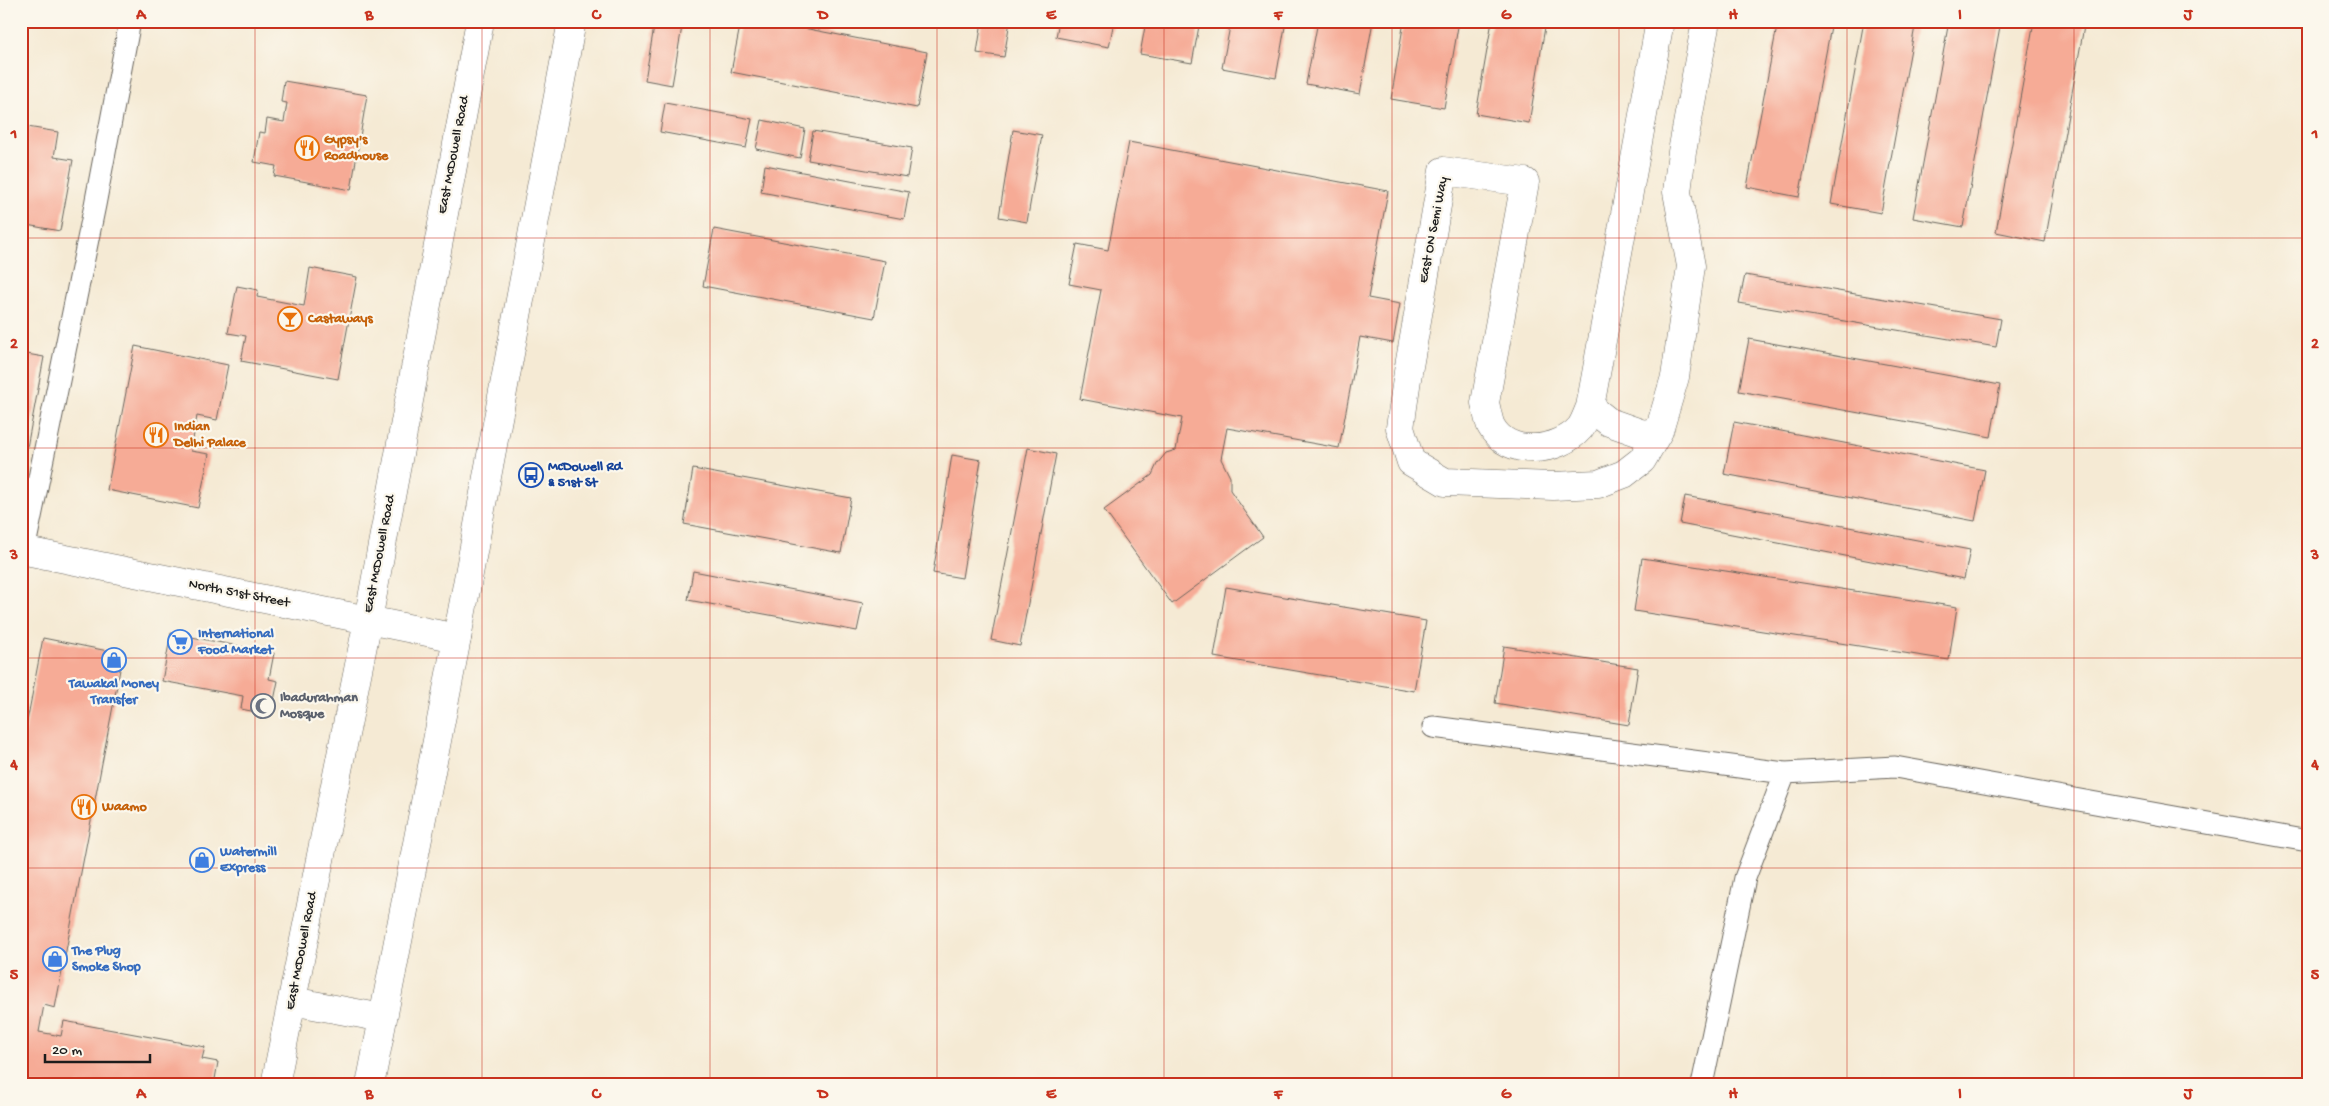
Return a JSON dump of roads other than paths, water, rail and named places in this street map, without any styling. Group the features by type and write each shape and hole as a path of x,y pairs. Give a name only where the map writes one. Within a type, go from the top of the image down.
{"street":[{"name":"East McDowell Road","path":"275,1085 368,620 480,21"},
{"path":"370,1085 457,638 572,21"},
{"name":"East ON Semi Way","path":"1660,21 1590,407 1580,428 1564,440 1551,446 1534,448 1515,445 1500,437 1491,426 1485,403 1525,182 1444,171 1408,372 1400,428 1411,462 1446,482 1553,486 1598,484 1624,474 1642,460 1659,431 1675,377 1691,266 1677,192 1682,152 1706,21"},
{"path":"1590,407 1609,422 1643,434 1659,431"},
{"name":"North 51st Street","path":"23,551 457,638"},
{"path":"292,1001 383,1018"}],"lane":[{"path":"23,551 95,205 130,21"},
{"path":"1433,727 1785,774 1895,767 2308,841"},
{"path":"1702,1085 1745,878 1785,774"}],"place":[{"name":"Gypsy's Roadhouse","path":"307,148"},
{"name":"Castaways","path":"290,319"},
{"name":"Indian Delhi Palace","path":"156,435"},
{"name":"McDowell Rd & 51st St","path":"531,475"},
{"name":"International Food Market","path":"180,642"},
{"name":"Tawakal Money Transfer","path":"114,660"},
{"name":"Ibadurahman Mosque","path":"263,706"},
{"name":"Waamo","path":"84,807"},
{"name":"Watermill Express","path":"202,860"},
{"name":"The Plug Smoke Shop","path":"55,959"}]}
